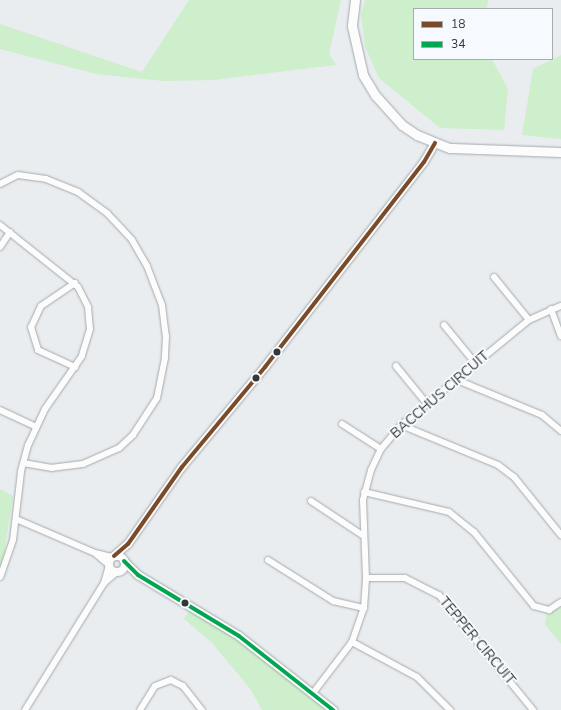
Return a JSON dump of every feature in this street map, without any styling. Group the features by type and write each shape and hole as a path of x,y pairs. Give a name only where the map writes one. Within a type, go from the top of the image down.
{"main road":[{"path":"355,0 352,26 363,75 389,113 417,135 435,143 467,150 561,152"}],"street":[{"path":"24,710 104,583 113,556 128,544 182,468 265,367 420,168 435,143"},
{"path":"0,184 18,175 46,179 78,192 107,213 132,240 147,266 162,305 165,330 165,358 157,398 133,435 119,448 83,464 52,468 23,463"},
{"path":"0,225 75,284 88,307 90,324 86,346 75,367 36,427 23,463 16,519 9,554 0,577"},
{"path":"0,247 10,232"},
{"path":"494,278 529,320"},
{"path":"75,284 41,306 31,327 38,350 75,367"},
{"name":"BACCHUS CIRCUIT","path":"313,693 352,642 364,608 366,578 362,535 364,492 381,449 401,425 529,320 551,309 561,306"},
{"path":"551,309 561,336"},
{"path":"444,325 476,364"},
{"path":"396,366 427,404"},
{"path":"457,380 542,415 561,431"},
{"path":"0,410 36,427"},
{"path":"342,424 381,449"},
{"path":"401,425 498,465 514,477 561,535"},
{"path":"364,492 449,512 474,532 534,606 549,610 561,602"},
{"path":"310,501 362,535"},
{"path":"16,519 95,553 113,556 124,561 138,575 240,636 333,710"},
{"path":"104,583 119,571 124,561 128,544"},
{"path":"95,553 119,571 138,575"},
{"path":"268,560 333,601 364,608"},
{"name":"TEPPER CIRCUIT","path":"366,578 405,578 439,595 534,710"},
{"path":"352,642 417,677 450,710"},
{"path":"140,710 155,686 171,680 183,686 202,710"}],"green space":[{"path":"189,0 341,0 329,54 336,65 214,80 163,81 96,74 0,49 0,24 142,72"},
{"path":"365,0 488,0 487,8 413,8 413,60 493,60 508,89 504,130 440,128 379,78 365,47 361,14"},
{"path":"561,55 561,139 522,135 533,69"},
{"path":"0,489 13,496 2,567 0,566"},
{"path":"191,607 246,643 330,710 262,710 251,690 212,643 184,619"},
{"path":"561,607 561,644 545,625 547,612"}],"transit line":[{"name":"18","path":"114,556 128,544 182,467 265,367 424,162 435,143"},
{"name":"34","path":"124,561 138,575 239,636 333,710"}]}
